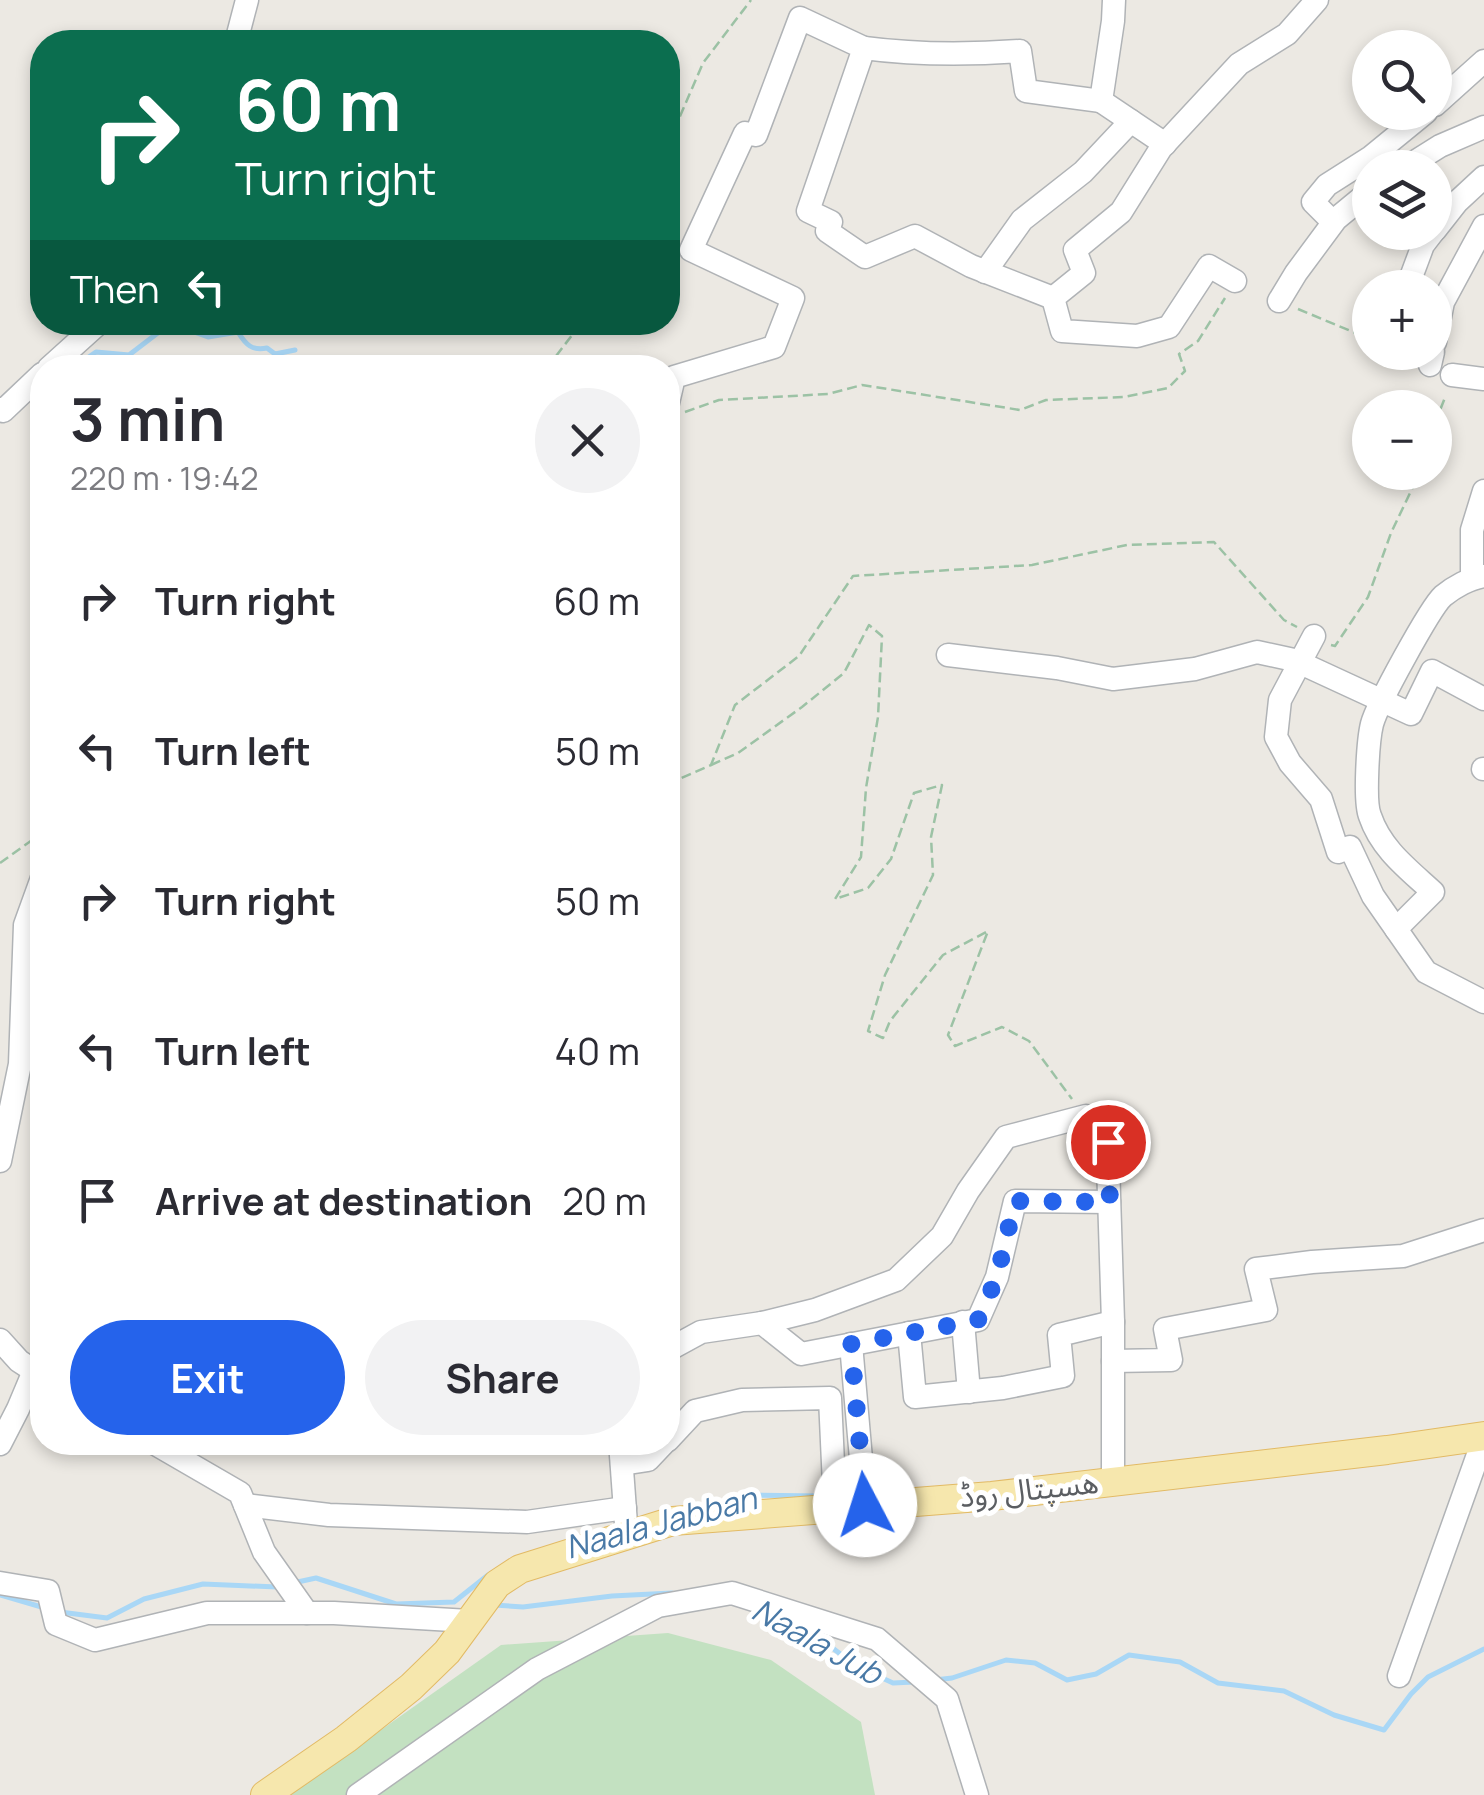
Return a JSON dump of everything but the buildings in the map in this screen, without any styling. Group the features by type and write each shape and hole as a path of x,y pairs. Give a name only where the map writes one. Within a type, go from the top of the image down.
{"main road":[{"name":"ھسپتال روڈ","path":"469,1622 497,1584 520,1568 626,1522 835,1500 992,1496 1484,1437"},
{"path":"265,1795 346,1740 411,1687 447,1652 469,1622"}],"street":[{"path":"239,30 247,0"},
{"path":"1101,101 1114,0"},
{"path":"1053,298 1084,274 1075,250 1121,212 1165,144 1239,64 1287,34 1317,0"},
{"path":"680,375 774,347 793,298 691,250 745,133 756,135 800,18 864,48 907,54 1020,51 1026,92 1101,101 1165,144"},
{"path":"864,48 808,212 831,222 827,231 865,257 914,236 985,272 1053,298"},
{"path":"1452,90 1484,61"},
{"path":"985,272 1022,220 1083,172 1131,120"},
{"path":"1434,150 1484,126"},
{"path":"1333,222 1313,202 1327,186 1404,130"},
{"path":"1452,208 1484,177"},
{"path":"1279,301 1333,222 1352,206"},
{"path":"1452,284 1484,226"},
{"path":"1053,298 1062,330 1137,336 1169,326 1209,266 1235,282"},
{"path":"63,355 86,335"},
{"path":"1452,368 1484,379"},
{"path":"0,409 3,411 30,385"},
{"path":"1396,930 1433,892 1391,854 1368,814 1372,723 1441,598 1478,577 1472,530 1484,491"},
{"path":"1314,636 1280,700 1276,737 1290,763 1321,799 1338,852 1350,846 1373,896 1426,972 1484,1002"},
{"path":"948,655 1113,679 1194,668 1256,652 1299,663 1411,714 1432,672 1484,700"},
{"path":"0,1161 20,1064 25,926 30,912"},
{"path":"680,1343 701,1332 815,1310 896,1280 942,1236 1006,1137 1086,1116"},
{"path":"1108,1163 1114,1481"},
{"path":"762,1323 801,1354 978,1320 997,1277 1015,1201 1110,1202"},
{"path":"1113,1362 1171,1360 1165,1329 1266,1310 1256,1269 1403,1256 1484,1230"},
{"path":"963,1322 970,1392"},
{"path":"909,1333 915,1397 1003,1388 1064,1376 1059,1336 1113,1322"},
{"path":"0,1340 30,1368"},
{"path":"851,1344 864,1498"},
{"path":"0,1444 30,1387"},
{"path":"680,1427 695,1411 742,1400 830,1398 835,1500"},
{"path":"1399,1676 1484,1437"},
{"path":"174,1455 240,1493 264,1552 307,1613"},
{"path":"245,1506 329,1515 626,1522 621,1455"},
{"path":"629,1455 648,1460 653,1455"},
{"path":"0,1584 48,1591 56,1624 95,1640 207,1613 307,1613 469,1622"},
{"path":"358,1795 536,1669 658,1606 732,1593 877,1638 948,1699 977,1795"}],"path":[{"path":"680,116 703,63 751,0"},
{"path":"680,407 719,400 828,394 862,386 1020,410 1046,400 1124,397 1168,388 1185,371 1179,354 1198,341 1235,282"},
{"path":"1279,301 1352,331"},
{"path":"557,355 572,335"},
{"path":"712,765 735,706 799,656 853,576 1032,565 1127,545 1214,542 1284,620 1335,646 1368,597 1412,490"},
{"path":"680,779 738,753 802,708 844,673 869,624 882,636 878,717 866,788 861,857 835,898 868,888 891,858 914,793 942,785 931,837 933,876 886,975 868,1030 883,1038 890,1020 942,955 988,930 948,1035 955,1046 1002,1027 1029,1042 1086,1116"},
{"path":"0,862 30,841"}],"green space":[{"path":"668,1633 771,1660 861,1722 875,1795 289,1795 501,1645"}],"waterway":[{"path":"129,355 155,335"},
{"path":"202,335 220,335"},
{"path":"240,335 250,346 267,348 275,354 295,350"},
{"path":"92,355 96,352 129,355"},
{"name":"Naala Jabban","path":"707,1505 752,1495 820,1496"},
{"name":"Naala Jabban","path":"293,1583 316,1578 396,1604 454,1602 488,1575"},
{"name":"Naala Jabban","path":"60,1612 107,1618 144,1599 203,1584 277,1587"},
{"name":"Naala Jub","path":"494,1605 523,1607 672,1593"},
{"name":"Naala Jabban","path":"0,1595 45,1608"},
{"name":"Naala Jub","path":"792,1623 856,1666 893,1683 914,1682"},
{"name":"Naala Jub","path":"935,1680 1006,1660 1035,1663 1067,1680 1096,1674 1129,1655 1180,1662 1218,1683 1284,1691 1334,1715 1384,1730 1428,1677 1484,1649"}],"route":[{"path":"865,1505 851,1344 978,1320 997,1277 1015,1201 1110,1202 1108,1142"}]}
